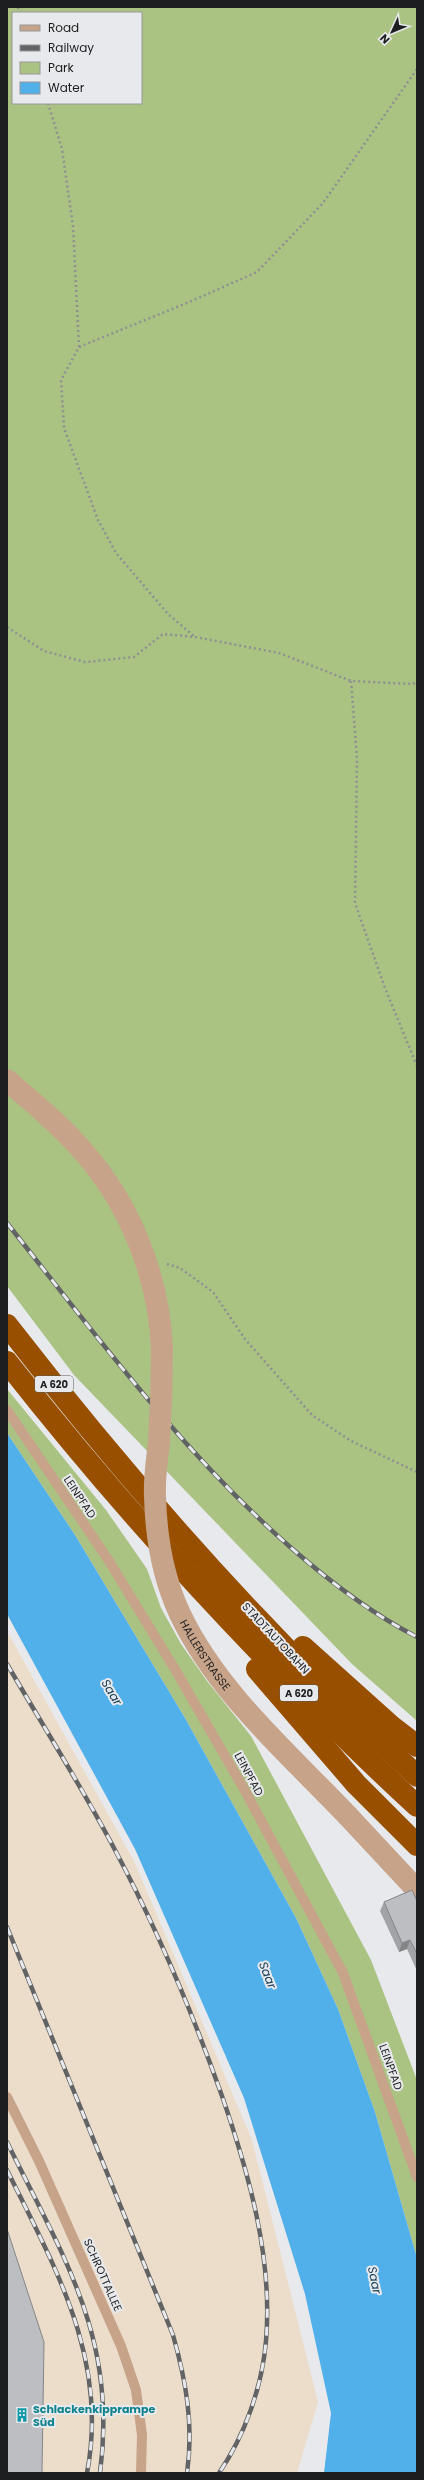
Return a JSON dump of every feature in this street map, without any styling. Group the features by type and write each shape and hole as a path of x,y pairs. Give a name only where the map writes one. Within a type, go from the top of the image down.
{"highway":[{"name":"STADTAUTOBAHN","path":"7,1325 174,1528 213,1571 340,1705 417,1776"},
{"name":"A 620","path":"7,1362 186,1576 328,1722 417,1806"},
{"name":"A 620","path":"213,1571 266,1613 390,1726 417,1746"},
{"path":"186,1576 256,1667 312,1734 356,1784 417,1845"}],"street":[{"name":"HALLERSTRASSE","path":"7,1080 82,1150 107,1182 124,1211 144,1255 158,1311 162,1348 162,1379 154,1495 158,1534 167,1578 180,1613 204,1656 248,1711 348,1815 417,1890"}],"lane":[{"name":"LEINPFAD","path":"7,1410 109,1561 176,1671 244,1789 336,1960 348,1988 417,2177"},
{"name":"SCHROTTALLEE","path":"7,2097 39,2161 121,2346 136,2390 142,2435 141,2473"}],"path":[{"path":"79,347 194,300 257,272 323,203 417,69"},
{"path":"48,104 62,150 73,226 79,347 61,380 64,428 98,520 116,553 168,614 195,637"},
{"path":"7,627 44,650 85,662 134,658 163,634 195,637 279,653 351,681 412,684 417,681"},
{"path":"351,681 357,758 355,903 385,988 417,1066"},
{"path":"144,1255 180,1268 213,1292 245,1339 312,1416 351,1441 417,1472"}],"shaded area":[{"path":"7,1631 135,1863 252,2140 318,2402 297,2473 7,2473"}],"green space":[{"path":"7,7 417,7 417,1721 352,1664 74,1375 7,1286"},
{"path":"7,1389 106,1510 147,1569 161,1608 181,1644 207,1681 251,1736 371,1960 417,2080 417,2258 375,2112 338,2009 296,1918 185,1718 75,1535 7,1433"}],"water":[{"name":"Saar","path":"7,1433 75,1535 185,1718 296,1918 338,2009 375,2112 417,2258 417,2473 324,2473 331,2413 305,2294 244,2098 135,1849 7,1614"}],"building":[{"path":"412,1890 417,1901 417,1954 410,1940 402,1943 384,1902"},
{"name":"Schlackenkipprampe Süd","path":"7,2229 44,2342 42,2473 7,2473"}],"railway":[{"path":"7,1223 141,1391 212,1471 289,1546 319,1572 366,1607 417,1637"},
{"path":"7,1664 102,1826 145,1909 173,1971 211,2065 232,2126 250,2186 257,2217 266,2279 266,2341 261,2376 251,2410 237,2443 219,2473"},
{"path":"7,1927 173,2335 182,2369 188,2403 190,2438 187,2473"},
{"path":"7,2142 66,2262 81,2300 93,2339 101,2380 103,2425 100,2473"},
{"path":"7,2170 59,2279 73,2316 84,2353 91,2391 92,2431 87,2473"}],"place":[{"name":"Schlackenkipprampe Süd","path":"22,2415"}]}
